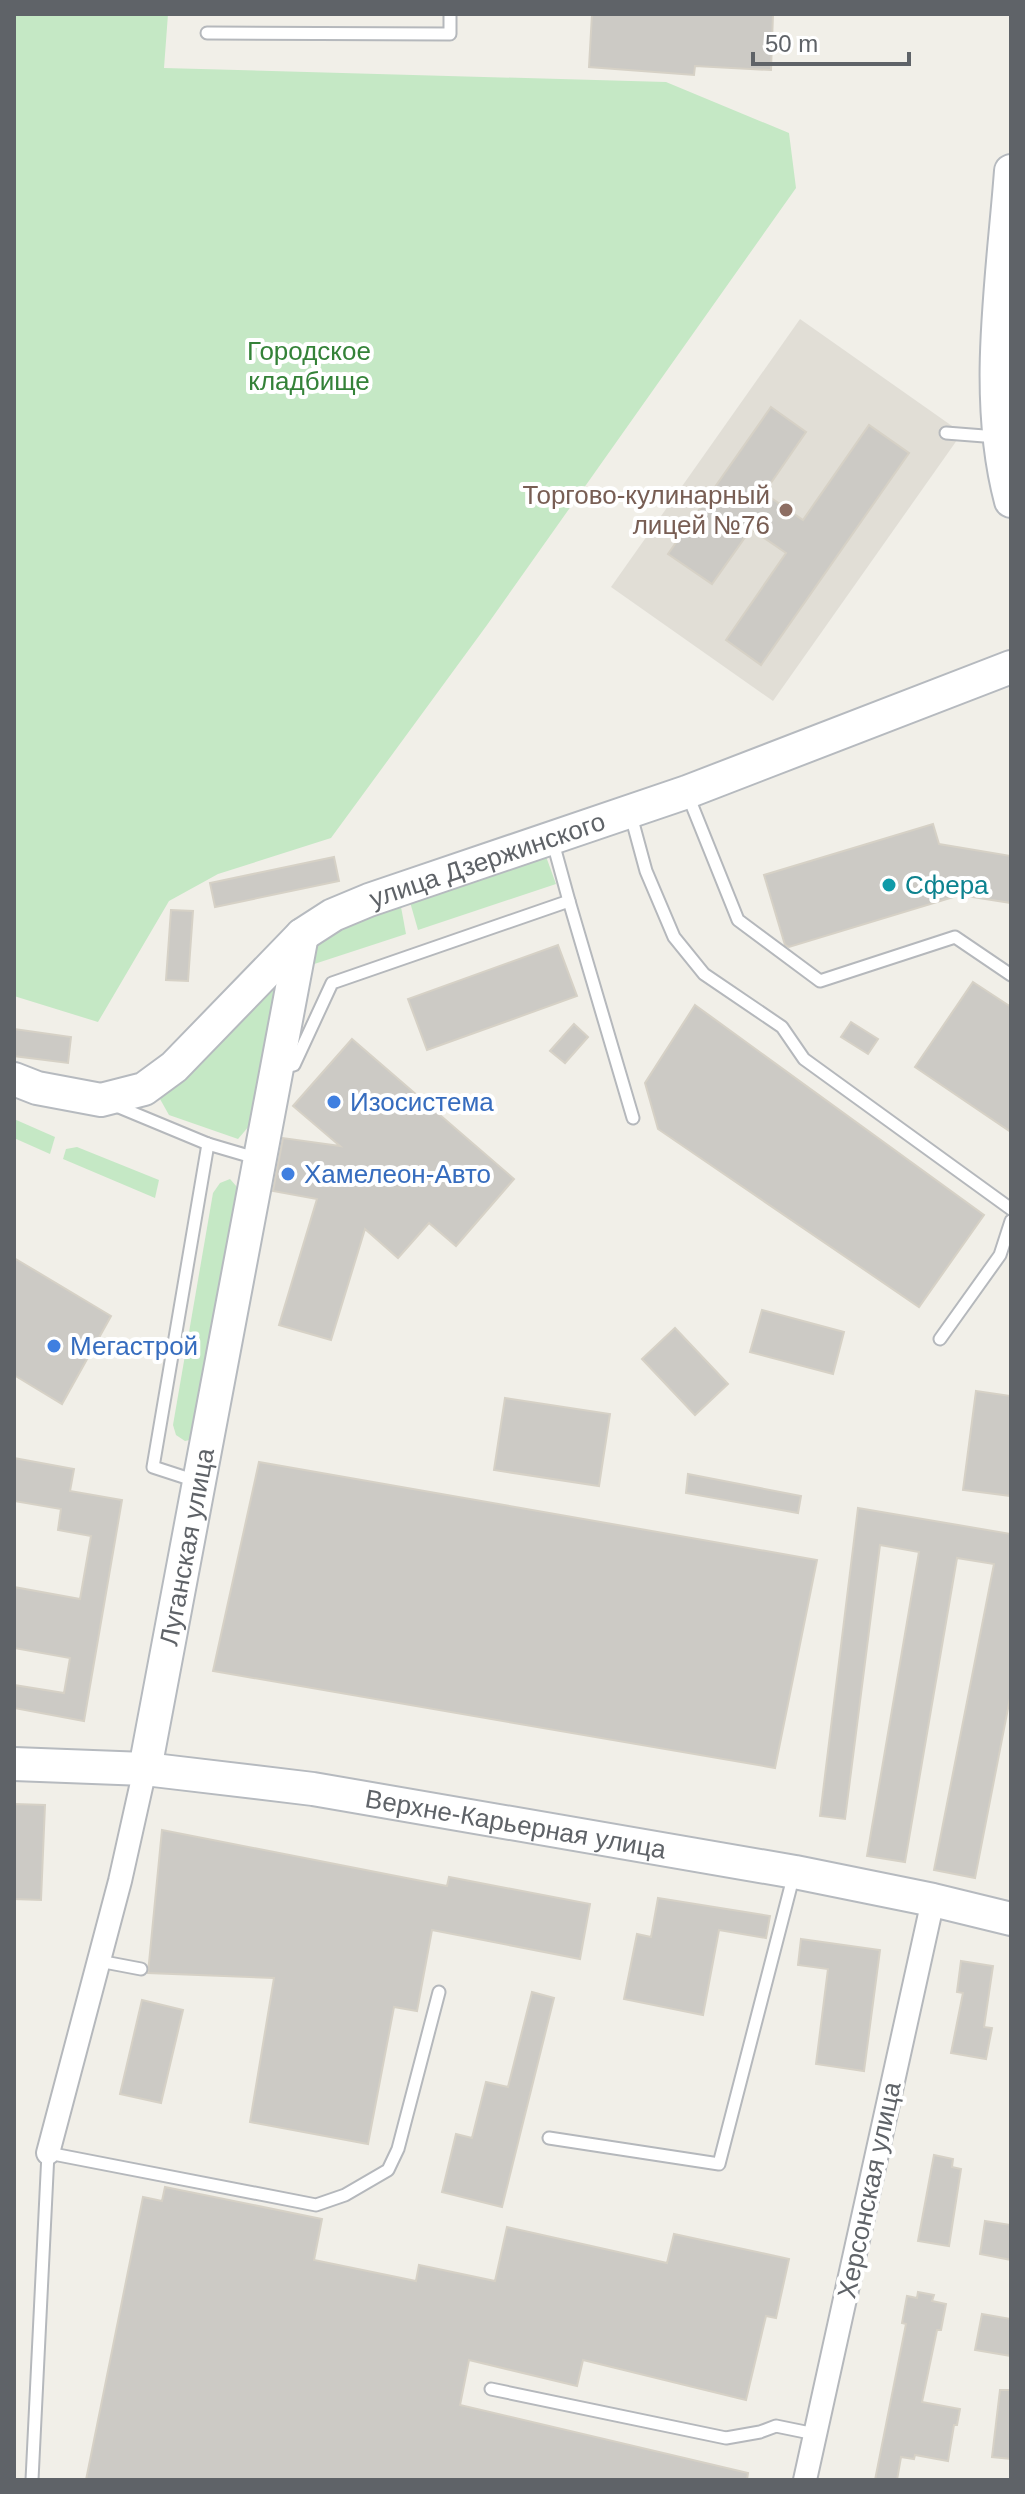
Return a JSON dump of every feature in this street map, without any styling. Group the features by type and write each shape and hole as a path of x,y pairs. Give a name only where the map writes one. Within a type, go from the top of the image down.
{"street":[{"path":"1011,171 999,437 1011,501"},
{"name":"улица Дзержинского","path":"14,1079 37,1088 101,1100 144,1089 174,1067 302,935 333,915 687,792 1011,667"},
{"name":"Луганская улица","path":"48,2153 120,1881 145,1769 302,935"},
{"name":"Верхне-Карьерная улица","path":"14,1764 145,1769 313,1789 795,1872 1011,1919"},
{"name":"Херсонская улица","path":"805,2480 933,1900"}],"lane":[{"path":"207,33 450,34 450,14"},
{"path":"946,433 999,437"},
{"path":"687,792 738,920 820,981 955,937 1011,975"},
{"path":"630,812 646,871 674,937 704,974 782,1027 804,1059 1011,1209"},
{"path":"552,838 633,1118"},
{"path":"276,1069 294,1065 332,983 569,901"},
{"path":"101,1100 208,1144 259,1160"},
{"path":"200,1482 153,1467 208,1144"},
{"path":"940,1339 1000,1255 1011,1221"},
{"path":"549,2138 719,2164 795,1872"},
{"path":"99,1961 141,1969"},
{"path":"32,2480 48,2153 316,2205 345,2195 388,2170 398,2149 439,1992"},
{"path":"491,2389 726,2438 776,2426 815,2434"}],"shaded area":[{"name":"Торгово-кулинарный лицей №76","path":"800,319 962,433 773,701 611,587"}],"green space":[{"name":"Городское кладбище","path":"14,14 168,14 164,68 666,82 789,133 796,188 487,625 331,838 218,874 169,901 98,1022 14,996"},
{"path":"544,851 556,884 418,930 408,895"},
{"path":"399,896 406,934 302,968 318,932"},
{"path":"286,963 250,1125 238,1139 169,1115 160,1099"},
{"path":"14,1119 55,1137 50,1154 14,1138"},
{"path":"77,1147 159,1180 155,1198 63,1159 66,1149"},
{"path":"230,1179 240,1197 194,1439 185,1441 176,1435 173,1425 213,1193 220,1183"}],"building":[{"path":"592,14 773,14 771,70 695,66 694,75 589,67"},
{"path":"771,407 806,432 764,493 803,520 869,425 909,453 761,665 726,640 786,553 751,529 712,584 668,554"},
{"name":"Сфера","path":"933,824 939,844 1011,856 1011,903 960,895 789,947 785,945 764,875"},
{"path":"334,857 339,881 215,907 210,883"},
{"path":"171,910 193,911 188,981 166,980"},
{"path":"558,945 577,996 427,1050 408,999"},
{"path":"973,982 1011,1007 1011,1132 915,1067"},
{"path":"695,1005 984,1215 919,1307 658,1129 645,1083"},
{"path":"851,1022 878,1039 868,1054 841,1037"},
{"path":"574,1024 588,1037 565,1063 550,1051"},
{"path":"14,1029 71,1037 68,1063 14,1056"},
{"path":"352,1039 514,1179 456,1246 429,1223 398,1258 365,1229 331,1340 279,1325 317,1199 273,1191 283,1138 340,1146 293,1106"},
{"name":"Мегастрой","path":"14,1258 111,1316 62,1404 14,1375"},
{"path":"762,1310 844,1332 833,1374 750,1352"},
{"path":"675,1328 728,1384 695,1415 642,1359"},
{"path":"976,1391 1011,1396 1011,1496 963,1490"},
{"path":"505,1398 610,1414 599,1486 494,1470"},
{"path":"14,1458 74,1469 70,1491 122,1500 84,1721 14,1708 14,1685 64,1693 70,1658 14,1648 14,1587 80,1599 91,1536 58,1530 61,1509 14,1501"},
{"path":"259,1462 817,1560 775,1768 213,1671"},
{"path":"688,1474 801,1496 798,1513 686,1493"},
{"path":"858,1508 1011,1534 1011,1693 975,1878 934,1870 994,1564 957,1558 905,1862 867,1856 919,1552 880,1545 845,1819 820,1816"},
{"path":"14,1804 45,1805 41,1900 14,1899"},
{"path":"162,1830 447,1886 449,1877 590,1904 580,1959 432,1930 417,2011 394,2007 368,2144 250,2122 274,1978 148,1973"},
{"path":"658,1898 770,1916 766,1938 719,1930 703,2015 624,1999 637,1934 651,1937"},
{"path":"801,1939 880,1950 864,2071 816,2064 828,1969 798,1965"},
{"path":"961,1961 993,1966 984,2027 992,2028 986,2059 951,2053 963,1993 957,1992"},
{"path":"532,1992 554,1998 502,2207 442,2192 456,2134 472,2138 486,2082 508,2087"},
{"path":"142,2000 183,2010 161,2103 120,2094"},
{"path":"934,2155 953,2159 952,2167 961,2169 949,2246 918,2241"},
{"path":"165,2187 322,2219 314,2260 416,2281 419,2265 495,2281 507,2227 667,2263 674,2234 789,2259 776,2318 766,2316 746,2400 583,2360 577,2386 469,2360 460,2405 748,2473 747,2480 86,2480 143,2197 162,2201"},
{"path":"985,2221 1011,2225 1011,2260 980,2254"},
{"path":"918,2292 934,2295 932,2301 946,2304 941,2330 937,2330 922,2402 960,2409 957,2425 954,2425 948,2461 915,2455 914,2459 901,2457 897,2480 875,2480 906,2324 902,2323 907,2296 917,2298"},
{"path":"982,2314 1011,2319 1011,2356 975,2350"},
{"path":"1000,2390 1011,2390 1011,2459 992,2457"}],"place":[{"name":"Торгово-кулинарный лицей №76","path":"786,510"},
{"name":"Сфера","path":"889,885"},
{"name":"Изосистема","path":"334,1102"},
{"name":"Хамелеон-Авто","path":"288,1174"},
{"name":"Мегастрой","path":"54,1346"}]}
